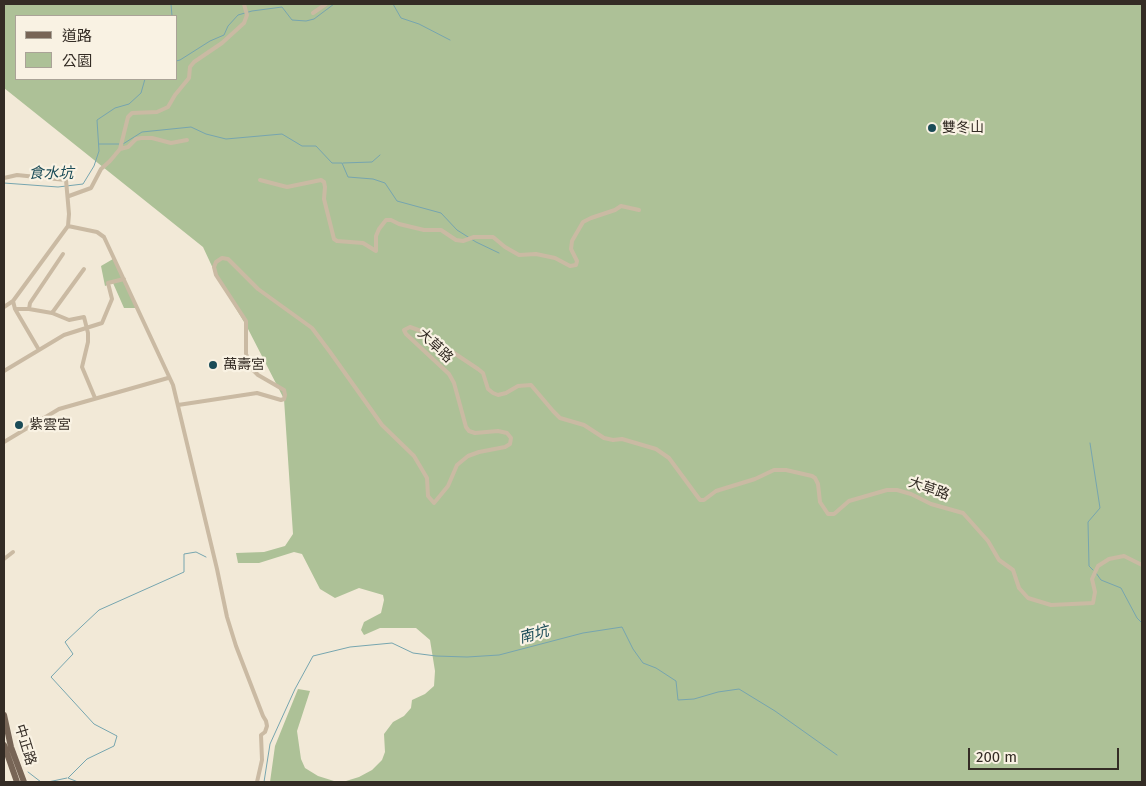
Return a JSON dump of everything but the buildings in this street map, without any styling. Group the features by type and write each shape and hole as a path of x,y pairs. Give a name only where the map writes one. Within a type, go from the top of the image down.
{"main road":[{"name":"中正路","path":"4,715 11,747 24,782"},
{"name":"中正路","path":"4,745 17,782"}],"street":[{"path":"69,196 91,188 101,169 110,161 120,146 128,117 132,113 157,112 168,107 188,78 190,67 194,62 240,28 248,15 244,4"},
{"path":"313,13 326,4"},
{"path":"120,146 128,147 141,138 171,142 186,140"},
{"path":"4,178 17,175 66,180 69,196 68,226 12,302 4,307"},
{"path":"260,180 287,187 322,180 325,187 324,198 334,239 337,241 363,243 376,250 376,236 379,229 386,220 391,220 424,230 441,230 456,240 493,237 519,255 536,254 555,258 570,266 576,266 578,261 571,249 572,241 583,222 621,206 639,210"},
{"path":"68,226 96,232 104,237 168,378 173,385 227,617 262,716 266,720 267,726 265,732 261,735 262,760 257,782"},
{"path":"29,309 30,303 63,254"},
{"name":"大草路","path":"178,405 257,394 281,400 284,399 284,390 258,375 253,370 246,354 246,321 216,275 214,267 216,262 222,258 228,259 258,289 312,328 382,425 414,456 427,478 428,496 434,503 448,486 458,465 468,456 479,452 505,448 510,444 511,438 507,433 498,431 475,433 469,431 466,427 454,383 449,374 406,334 404,330 410,327 421,331 478,369 483,373 488,389 493,393 506,393 518,386 531,385 560,418 584,425 604,438 622,439 656,449 669,458 676,466 696,497 700,500 704,500 716,491 755,479 774,470 786,470 815,478 818,484 820,502 828,514 834,514 849,501 857,498 887,490 898,490 931,504 963,513 988,541 999,560 1013,570 1019,588 1028,598 1051,605 1093,603 1096,592 1092,579 1098,566 1109,560 1124,556 1142,566"},
{"path":"52,313 84,269"},
{"path":"4,371 64,335 102,323 112,300 108,283 124,279"},
{"path":"12,302 39,350"},
{"path":"15,309 29,309 52,313 68,320 84,317 88,342 82,367 95,398"},
{"path":"4,442 54,411 168,378"},
{"path":"4,559 14,552"}],"green space":[{"path":"4,4 1142,4 1142,782 270,782 275,746 298,689 310,691 297,731 301,759 305,768 318,776 334,781 346,781 372,770 382,760 385,752 384,734 393,722 404,716 411,708 412,700 425,694 434,686 435,671 430,640 416,628 380,628 364,635 361,630 364,622 381,613 384,600 383,595 359,588 335,598 320,589 302,554 294,552 259,563 238,563 236,553 264,552 285,546 293,534 284,399 247,327 216,275 203,247 4,88"},
{"path":"113,259 137,308 124,308 113,283 105,286 101,266"}],"waterway":[{"name":"食水坑","path":"171,4 172,15"},
{"path":"178,60 210,41 224,35 228,26 238,15 282,7 292,20 306,21 314,19 334,4"},
{"path":"393,4 401,18 419,24 450,40"},
{"name":"食水坑","path":"4,183 58,187 83,184 94,166 99,151 97,120 115,108 129,104 141,93 145,80"},
{"path":"123,144 142,132 191,127 206,134 226,139 282,134 302,146 316,146 332,163 342,163 348,177 373,179 385,183 397,201 441,213 457,230 499,253"},
{"path":"99,144 119,144"},
{"path":"343,163 372,162 380,155"},
{"path":"1090,443 1100,508 1088,522 1089,566 1093,570"},
{"path":"78,782 68,778 87,759 114,746 117,736 94,724 51,677 73,654 65,642 99,610 184,572 184,554 196,552 206,557"},
{"path":"1096,573 1101,580 1121,588 1137,618 1142,623"},
{"name":"南坑","path":"264,782 270,744 295,689 313,656 350,647 392,643 413,653 436,656 499,655 583,633 622,627 633,649 643,663 656,668 676,681 678,700 694,699 718,692 739,689 775,711 837,755"},
{"path":"28,772 41,782"},
{"path":"48,782 67,778"}],"place":[{"name":"雙冬山","path":"932,128"},
{"name":"萬壽宮","path":"213,365"},
{"name":"紫雲宮","path":"19,425"}]}
